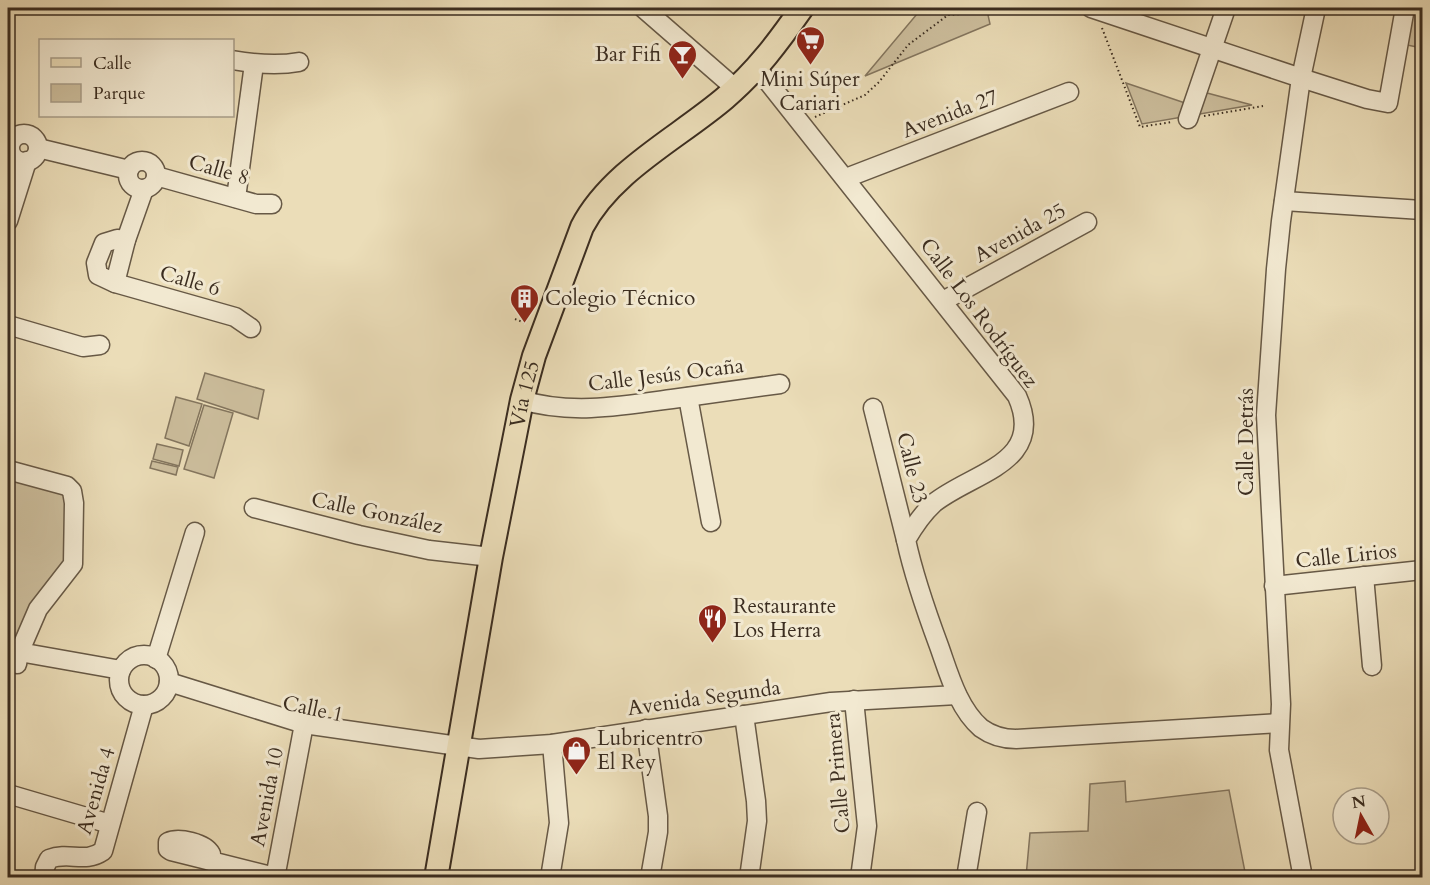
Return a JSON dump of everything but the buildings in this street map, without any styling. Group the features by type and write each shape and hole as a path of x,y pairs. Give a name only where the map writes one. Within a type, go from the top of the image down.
{"main road":[{"name":"Vía 125","path":"436,878 491,557 522,400 534,356 582,227 590,212 604,195 640,162 736,89 774,48 802,8"}],"street":[{"path":"643,8 736,89"},
{"path":"1093,8 1301,78 1367,99 1388,103 1405,8"},
{"path":"1188,119 1226,8"},
{"name":"Calle Detrás","path":"1303,878 1279,750 1281,704 1266,415 1276,269 1284,201 1301,78 1316,8"},
{"path":"234,60 284,65 299,62"},
{"path":"236,198 254,64"},
{"name":"Calle Los Rodríguez","path":"757,68 1017,396 1024,412 1025,427 1018,448 998,466 936,502 919,518 906,540"},
{"name":"Avenida 27","path":"846,178 1069,92"},
{"path":"8,192 20,152"},
{"path":"8,222 20,152"},
{"name":"Calle 8","path":"20,152 129,170 136,162 146,162 153,167 150,182 236,198 256,204 272,204"},
{"name":"Calle 6","path":"150,182 126,240 117,239 104,243 96,263 98,275 115,283 235,317 251,328"},
{"path":"1284,201 1422,210"},
{"name":"Avenida 25","path":"943,301 1087,222"},
{"path":"8,325 83,347 100,345"},
{"name":"Calle Jesús Ocaña","path":"522,400 538,405 593,408 780,384"},
{"path":"688,397 711,522"},
{"name":"Calle 23","path":"873,408 906,540"},
{"path":"8,470 67,486 72,491 74,503 73,564 38,609 13,657 120,675"},
{"name":"Calle González","path":"254,507 359,535 429,550 491,557"},
{"path":"156,659 195,532"},
{"path":"906,540 913,573 957,695 980,727 998,738 1279,723"},
{"name":"Calle Lirios","path":"1274,586 1422,570"},
{"path":"1364,576 1372,666"},
{"path":"148,656 156,659 166,669 166,688 156,702 144,705 129,701 120,689 120,675 132,658 148,656"},
{"name":"Calle 1","path":"166,688 303,728 457,752"},
{"name":"Avenida Segunda","path":"457,752 552,744 854,700 957,695"},
{"name":"Calle Primera","path":"854,700 867,826 860,878"},
{"name":"Avenida 4","path":"44,878 45,867 49,859 60,855 94,857 103,851 144,705"},
{"path":"744,715 757,821 749,878"},
{"name":"Avenida 10","path":"275,877 303,728"},
{"path":"646,729 658,816 658,832 650,878"},
{"path":"550,878 559,824 552,744"},
{"path":"8,794 110,824"},
{"path":"966,878 977,812"},
{"path":"210,861 275,877"}],"path":[{"path":"801,123 865,95 879,82 908,45 948,15 976,13 999,8"},
{"path":"1093,8 1140,127 1263,106"},
{"path":"515,319 525,323"}],"green space":[{"path":"922,8 933,10 935,8 1004,8 988,15 990,24 865,76"},
{"path":"1409,8 1422,8 1422,48 1402,44"},
{"path":"1126,83 1188,104 1192,89 1252,105 1142,124"},
{"path":"205,373 264,390 258,419 197,399"},
{"path":"176,397 202,404 189,446 165,438"},
{"path":"204,405 233,413 214,478 184,469"},
{"path":"157,444 183,450 179,466 153,459"},
{"path":"152,461 178,467 176,475 150,468"},
{"path":"8,477 67,493 68,561 17,642 8,640"},
{"path":"1125,781 1126,802 1229,790 1246,877 1026,877 1030,833 1088,831 1090,784"}],"place":[{"name":"Mini Súper Cariari","path":"810,66"},
{"name":"Bar Fifi","path":"682,80"},
{"name":"Colegio Técnico","path":"524,324"},
{"name":"Restaurante Los Herra","path":"712,644"},
{"name":"Lubricentro El Rey","path":"576,776"}]}
